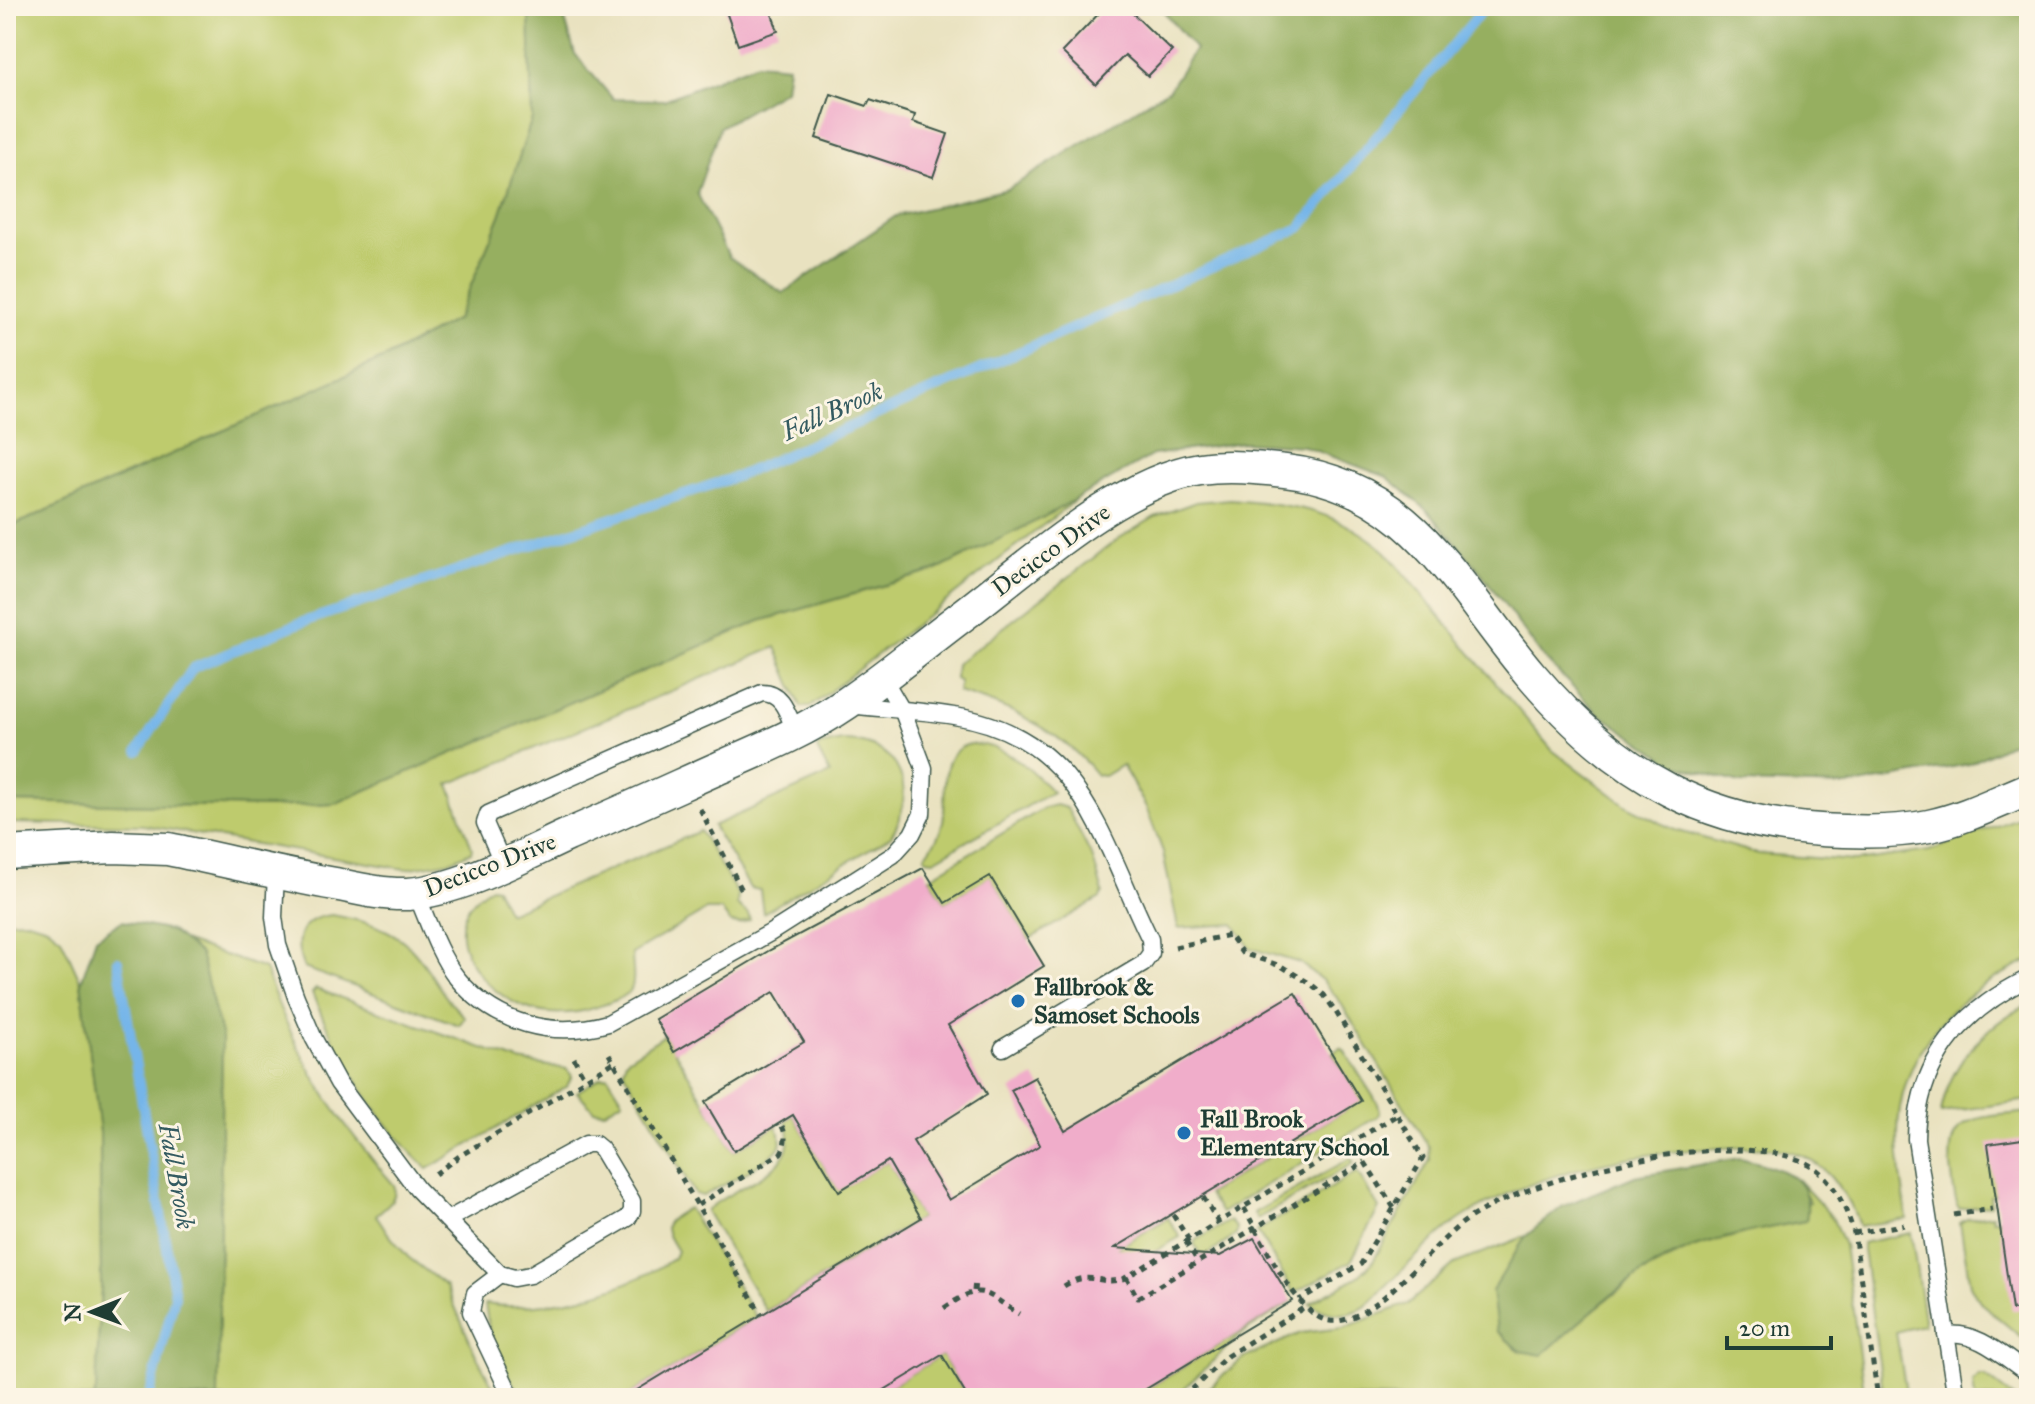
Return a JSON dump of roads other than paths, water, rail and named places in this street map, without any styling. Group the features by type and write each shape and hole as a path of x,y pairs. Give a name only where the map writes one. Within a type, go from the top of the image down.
{"street":[{"name":"Decicco Drive","path":"6,853 140,847 168,849 377,892 416,893 448,886 796,733 846,704 1062,540 1137,489 1199,469 1253,467 1313,474 1354,489 1388,508 1432,549 1531,675 1584,732 1635,771 1686,798 1757,823 1800,830 1880,832 1930,826 2029,789"}],"lane":[{"path":"416,893 456,976 487,1006 516,1022 550,1030 588,1029 608,1023 770,933 893,855 912,834 922,814 924,768 903,712 882,676"},
{"path":"503,864 485,823 488,814 762,693 775,694 796,733"},
{"path":"846,704 955,716 986,724 1032,745 1065,772 1092,811 1150,939 1151,953 1143,964 1003,1048"},
{"path":"276,873 275,931 296,997 338,1083 417,1189 447,1220 500,1274 514,1278 530,1275 628,1218 632,1201 601,1149 595,1144 586,1144 447,1220"},
{"path":"1956,1398 1916,1139 1920,1099 1927,1075 1939,1052 1958,1029 1979,1008 2029,978"},
{"path":"500,1274 475,1293 471,1312 512,1398"},
{"path":"1946,1335 1957,1333 1975,1338 2029,1374"}],"waterway":[{"name":"Fall Brook","path":"138,751 193,668 297,624 738,476 1300,228 1486,6"},
{"name":"Fall Brook","path":"118,961 175,1296 149,1398"}],"place":[{"name":"Fallbrook & Samoset Schools","path":"1018,1001"},
{"name":"Fall Brook Elementary School","path":"1184,1133"}]}
